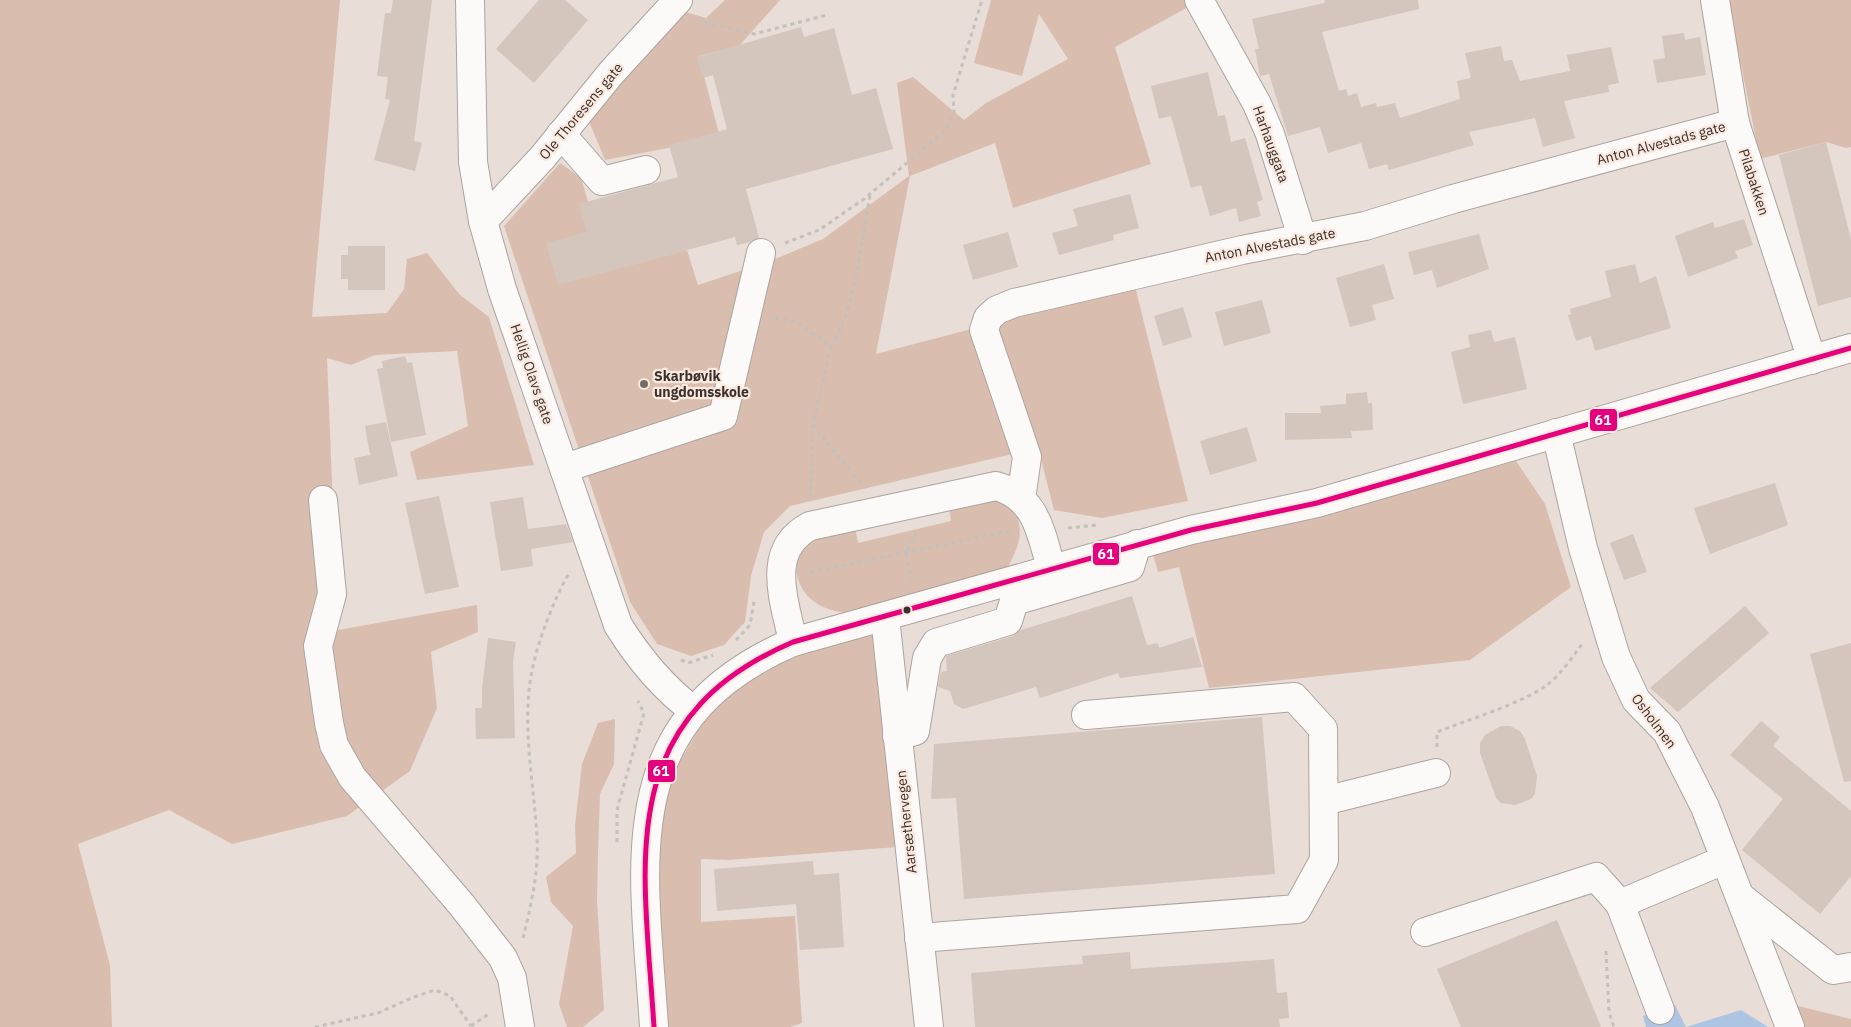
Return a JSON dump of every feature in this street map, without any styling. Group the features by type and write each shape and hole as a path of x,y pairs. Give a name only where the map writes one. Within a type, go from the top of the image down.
{"street":[{"name":"Hellig Olavs gate","path":"470,0 473,162 483,221 502,289 565,468 587,540 618,625 633,650 667,690 694,711"},
{"name":"Harhauggata","path":"1198,0 1257,104 1270,134 1303,240"},
{"name":"Pilabakken","path":"1715,0 1735,123 1812,360"},
{"name":"Ole Thoresens gate","path":"483,221 507,198 612,72 671,7"},
{"name":"Anton Alvestads gate","path":"1022,499 1027,457 984,330 988,318 997,310 1014,303 1109,280 1242,250 1303,240 1365,226 1452,199 1735,123"},
{"path":"561,134 602,181 646,170"},
{"path":"565,468 724,416 761,253"},
{"path":"654,1027 644,879 648,810 656,778 670,748 694,711 734,674 766,654 793,642 1051,568 1191,530 1317,503 1851,348"},
{"name":"Osholmen","path":"1556,433 1583,548 1616,657 1636,700 1666,732 1705,807 1724,860 1742,898 1790,1027"},
{"path":"793,642 780,580 780,563 785,549 792,539 810,526 996,486 1010,490 1022,499 1033,514 1040,529 1051,568"},
{"path":"323,500 332,594 318,646 334,745 352,777 481,928 503,958 512,978 520,1027"},
{"path":"897,736 915,731 927,658 936,643 1008,621 1014,601 1130,566 1137,544"},
{"name":"Aarsæthervegen","path":"885,617 929,1027"},
{"path":"919,938 1296,909 1324,860 1324,801 1323,729 1294,697 1086,715"},
{"path":"1324,801 1436,773"},
{"path":"1624,914 1724,860"},
{"path":"1424,932 1596,877 1624,914 1660,1010"},
{"path":"1742,898 1833,970 1851,967"}],"path":[{"path":"761,253 819,230 870,194 944,132 954,112 953,95 982,0"},
{"path":"671,7 754,34 826,15"},
{"path":"810,506 813,425 831,346 838,336 853,286 870,194"},
{"path":"747,313 797,322 831,346"},
{"path":"813,425 869,493"},
{"path":"780,580 1013,530 1098,525"},
{"path":"918,530 906,553 918,607"},
{"path":"512,978 529,914 537,858 529,725 530,682 551,614 566,578 587,540"},
{"path":"732,644 750,625 754,596"},
{"path":"1436,773 1437,732 1517,700 1546,686 1567,665 1602,611"},
{"path":"680,659 688,663 717,654"},
{"path":"1614,1027 1609,1012 1605,934 1624,914"},
{"path":"315,1027 378,1013 435,990 450,996 471,1026"}],"shaded area":[{"path":"0,0 340,0 312,317 387,313 404,289 407,259 427,253 460,295 489,317 534,465 417,480 410,452 468,426 457,351 375,355 351,365 327,358 338,630 477,605 478,632 431,652 437,708 410,771 347,816 232,844 169,810 78,844 110,965 112,1027 0,1027"},
{"path":"725,0 780,0 739,46 699,56 719,134 668,148 605,160 588,119 682,11 706,18"},
{"path":"991,0 1188,0 1190,6 1115,47 1151,164 1013,208 995,143 910,176 876,354 1135,286 1188,501 1102,518 1054,510 1038,448 790,506 764,532 751,576 745,622 724,645 691,656 657,644 630,602 504,226 560,163 581,178 597,231 559,284 687,250 698,285 768,262 823,239 909,176 897,83 913,77 964,120 986,103 1068,59 1039,14 1022,76 974,63"},
{"path":"1728,0 1851,0 1851,147 1846,148 1826,142 1760,159"},
{"path":"1516,461 1545,504 1571,587 1470,660 1209,688 1179,567 1158,572 1153,554 1300,519"},
{"path":"979,499 999,501 1014,507 1020,532 1015,553 1007,569 853,614 834,611 821,606 808,597 802,588 798,579 796,559 805,541 813,535 828,530 855,527 858,543 951,521 949,506"},
{"path":"874,634 897,847 728,860 701,859 701,922 795,916 802,1023 790,1027 666,1027 654,856 659,812 677,766 704,720 741,686 792,654"},
{"path":"615,719 614,764 600,794 597,901 604,1010 583,1027 567,1027 559,1004 573,926 551,902 546,877 576,853 575,825 582,764 598,723"},
{"path":"1794,1005 1851,1019 1851,1027 1802,1027"}],"water":[{"path":"1675,1005 1686,1027 1646,1027 1643,1016"},
{"path":"1741,1010 1768,1027 1686,1027"}],"building":[{"path":"393,0 432,0 414,141 422,143 415,171 374,160 390,100 385,99 388,77 377,76 385,13 391,13"},
{"path":"539,0 565,0 588,20 534,83 496,49"},
{"path":"1324,0 1418,0 1419,9 1322,32 1339,91 1346,89 1348,96 1357,93 1361,107 1376,103 1377,107 1395,103 1400,118 1460,99 1457,81 1471,78 1465,53 1501,46 1504,61 1512,60 1520,81 1570,71 1567,55 1611,47 1619,83 1608,85 1609,92 1564,101 1575,138 1543,147 1535,118 1469,132 1474,145 1389,170 1387,164 1369,169 1361,143 1328,153 1320,127 1288,136 1269,74 1260,76 1255,49 1259,49 1252,19 1325,3"},
{"path":"801,27 804,37 834,28 852,95 876,88 893,149 746,189 759,238 751,242 737,245 735,237 558,285 546,243 587,232 579,204 678,177 669,145 727,129 713,75 703,78 697,57"},
{"path":"1684,33 1685,40 1700,37 1706,75 1657,83 1653,60 1665,58 1662,36"},
{"path":"1208,72 1218,116 1225,115 1231,142 1245,138 1263,200 1257,202 1261,216 1239,222 1236,208 1210,216 1201,185 1191,188 1171,116 1159,119 1151,86"},
{"path":"1826,142 1851,239 1851,297 1818,306 1779,155"},
{"path":"1130,194 1139,228 1113,235 1114,240 1059,255 1052,233 1078,226 1073,209"},
{"path":"1744,219 1753,245 1735,251 1738,258 1688,277 1675,236 1713,222 1715,228"},
{"path":"1008,232 1018,267 973,280 963,245"},
{"path":"1479,234 1489,269 1437,288 1432,270 1414,275 1408,252"},
{"path":"348,246 385,246 385,290 348,290 348,279 341,279 341,255 348,255"},
{"path":"1384,264 1394,299 1372,305 1376,320 1350,327 1336,278"},
{"path":"1635,264 1640,283 1656,276 1671,328 1595,351 1591,336 1576,341 1568,315 1571,314 1570,309 1611,297 1605,271"},
{"path":"1262,300 1271,333 1224,346 1215,312"},
{"path":"1183,307 1192,337 1163,346 1154,316"},
{"path":"1491,330 1494,342 1515,337 1527,389 1463,404 1451,352 1470,347 1468,335"},
{"path":"405,356 407,363 412,362 426,435 391,442 377,369 383,368 382,361"},
{"path":"1367,392 1368,403 1372,403 1373,430 1351,431 1352,438 1285,440 1285,413 1321,413 1320,406 1346,404 1346,394"},
{"path":"386,422 398,476 359,485 354,458 370,455 365,426"},
{"path":"1247,427 1257,461 1210,475 1200,441"},
{"path":"1775,483 1788,525 1710,554 1694,508"},
{"path":"439,496 459,587 425,594 405,503"},
{"path":"523,497 528,529 566,524 573,542 531,549 533,566 501,571 490,502"},
{"path":"1633,534 1647,572 1624,580 1610,543"},
{"path":"1132,596 1147,645 1158,643 1159,648 1193,637 1202,667 1120,678 1118,673 1040,698 1036,687 963,709 954,704 950,691 938,687 941,672 947,671 946,656 1013,636 1021,630"},
{"path":"1745,606 1769,633 1678,712 1650,688"},
{"path":"488,638 516,642 513,661 515,738 476,739 475,708 482,708 482,689"},
{"path":"1851,643 1851,781 1844,782 1810,654"},
{"path":"1262,717 1275,874 964,899 956,798 931,799 934,744"},
{"path":"1761,721 1780,737 1773,746 1851,811 1851,876 1820,914 1742,850 1783,799 1730,755"},
{"path":"1501,726 1510,726 1520,731 1525,739 1537,776 1535,794 1531,799 1515,805 1501,803 1496,798 1480,753 1480,743 1485,735"},
{"path":"813,861 814,875 839,873 844,947 800,950 796,904 717,911 714,869"},
{"path":"1557,920 1601,1027 1461,1027 1437,969"},
{"path":"1130,952 1131,969 1274,959 1277,993 1287,992 1289,1018 1279,1019 1280,1027 975,1027 971,973 1083,964 1082,956"}],"transit line":[{"name":"61","path":"654,1027 646,909 646,855 652,803 666,755 693,712 734,674 793,642 1191,530 1317,503 1851,348"}],"place":[{"name":"Skarbøvik ungdomsskole","path":"644,384"}]}
